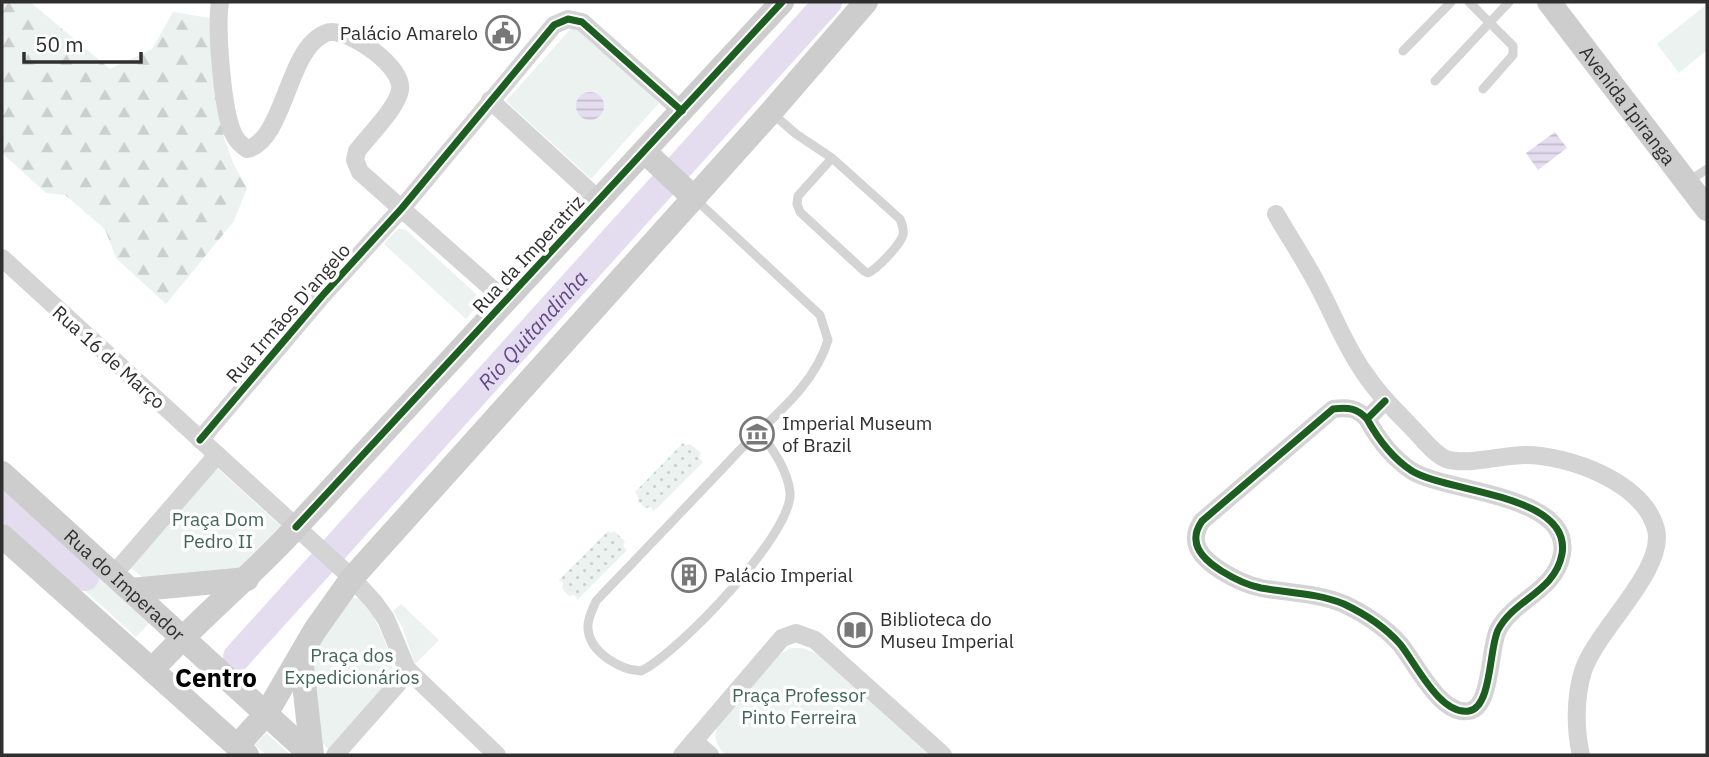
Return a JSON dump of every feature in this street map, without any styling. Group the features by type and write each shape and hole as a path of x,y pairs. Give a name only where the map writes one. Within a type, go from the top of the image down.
{"main road":[{"name":"Rua da Imperatriz","path":"296,527 782,2"},
{"path":"2,536 153,668 242,751 315,630 352,579 771,112 866,2"},
{"name":"Avenida Ipiranga","path":"1549,2 1698,176 1707,209"},
{"path":"645,152 694,198"},
{"name":"Rua do Imperador","path":"2,472 311,755"},
{"path":"153,668 183,636 247,579 296,527"},
{"path":"123,582 247,579"},
{"path":"300,657 311,755"}],"street":[{"path":"220,2 218,17 227,109 233,133 240,144 247,149 258,145 267,136 303,53 314,40 325,34 343,34 374,52 392,65 401,84 396,102 357,151 355,160 360,172 506,301"},
{"name":"Rua Irmãos D'angelo","path":"200,440 322,296 402,208 554,25 568,19 582,22 682,111"},
{"path":"491,100 600,201"},
{"path":"1276,214 1315,279 1361,369 1385,401 1432,449 1447,459 1527,455 1572,462 1606,476 1636,497 1649,515 1656,528 1658,547 1646,576 1600,638 1583,672 1577,712 1581,755"},
{"name":"Rua 16 de Março","path":"2,258 217,455"},
{"path":"1367,419 1385,401"},
{"path":"1345,407 1359,410 1367,419 1387,450 1412,471 1434,481 1511,499 1538,511 1551,521 1558,531 1562,552 1556,572 1544,588 1524,602 1499,628 1484,696 1474,710 1466,712 1458,709 1434,692 1400,644 1380,624 1333,599 1260,588 1227,575 1201,554 1195,542 1196,530 1202,520 1333,409 1345,407"},
{"path":"123,582 217,455 374,602 386,619 409,671 497,755"},
{"path":"682,755 782,638 796,633 815,640 943,755"},
{"path":"335,755 409,671"},
{"path":"694,741 710,755"}],"lane":[{"path":"1403,51 1451,2"},
{"path":"1469,2 1514,51 1483,89"},
{"path":"1434,81 1509,2"},
{"path":"771,112 796,134 832,158 900,219 903,237 876,269 868,273 800,212 797,204 798,197 832,158"},
{"path":"694,198 820,315 828,340 817,368 803,387 759,430 596,601 587,625 591,641 619,666 640,671 668,653 725,596 783,521 789,506 790,493 782,464 759,430"}],"green space":[{"path":"2,2 30,2 110,69 152,49 173,12 210,18 224,138 234,165 247,188 234,221 166,304 116,258 105,229 65,195 46,193 2,153"},
{"path":"1706,5 1707,50 1679,73 1657,44"},
{"path":"574,25 659,103 591,179 506,101"},
{"path":"398,229 406,230 476,294 478,305 466,319 384,244"},
{"path":"683,443 690,444 701,453 699,458 703,462 654,511 650,507 645,508 638,501 635,492"},
{"name":"Praça Dom Pedro II","path":"215,466 284,529 239,572 148,582 130,567"},
{"path":"608,531 614,531 625,541 623,546 627,550 578,599 574,595 569,596 559,580"},
{"path":"94,572 150,622 136,637 80,586"},
{"name":"Praça dos Expedicionários","path":"350,598 360,598 374,618 386,645 395,678 331,751 321,742 311,664 317,641"},
{"path":"401,604 439,640 415,664 402,626 393,611"},
{"name":"Praça Professor Pinto Ferreira","path":"791,648 803,648 817,654 929,755 726,755 717,742 717,726 778,655"},
{"path":"266,733 291,755 266,755 255,745"}],"shaded area":[{"path":"590,92 600,96 604,106 600,116 590,120 580,116 576,106 580,96"},
{"path":"1555,132 1567,148 1538,170 1526,153"}],"waterway":[{"name":"Rio Quitandinha","path":"237,657 828,2"},
{"name":"Rio Quitandinha","path":"2,503 85,577"}],"cycle path":[{"path":"296,527 782,2"},
{"path":"200,440 322,296 402,208 554,25 568,19 582,22 682,111"},
{"path":"1367,419 1386,448 1412,471 1528,507 1548,519 1560,534 1562,554 1558,567 1543,587 1514,610 1498,630 1486,688 1482,699 1469,711 1458,710 1438,697 1400,644 1367,616 1334,600 1261,588 1243,582 1212,564 1198,549 1196,535 1202,521 1333,409 1352,409 1367,419 1385,401"}],"place":[{"name":"Palácio Amarelo","path":"503,33"},
{"name":"Imperial Museum of Brazil","path":"757,434"},
{"name":"Palácio Imperial","path":"689,575"},
{"name":"Biblioteca do Museu Imperial","path":"855,630"}],"district":[{"name":"Centro","path":"216,677"}]}
